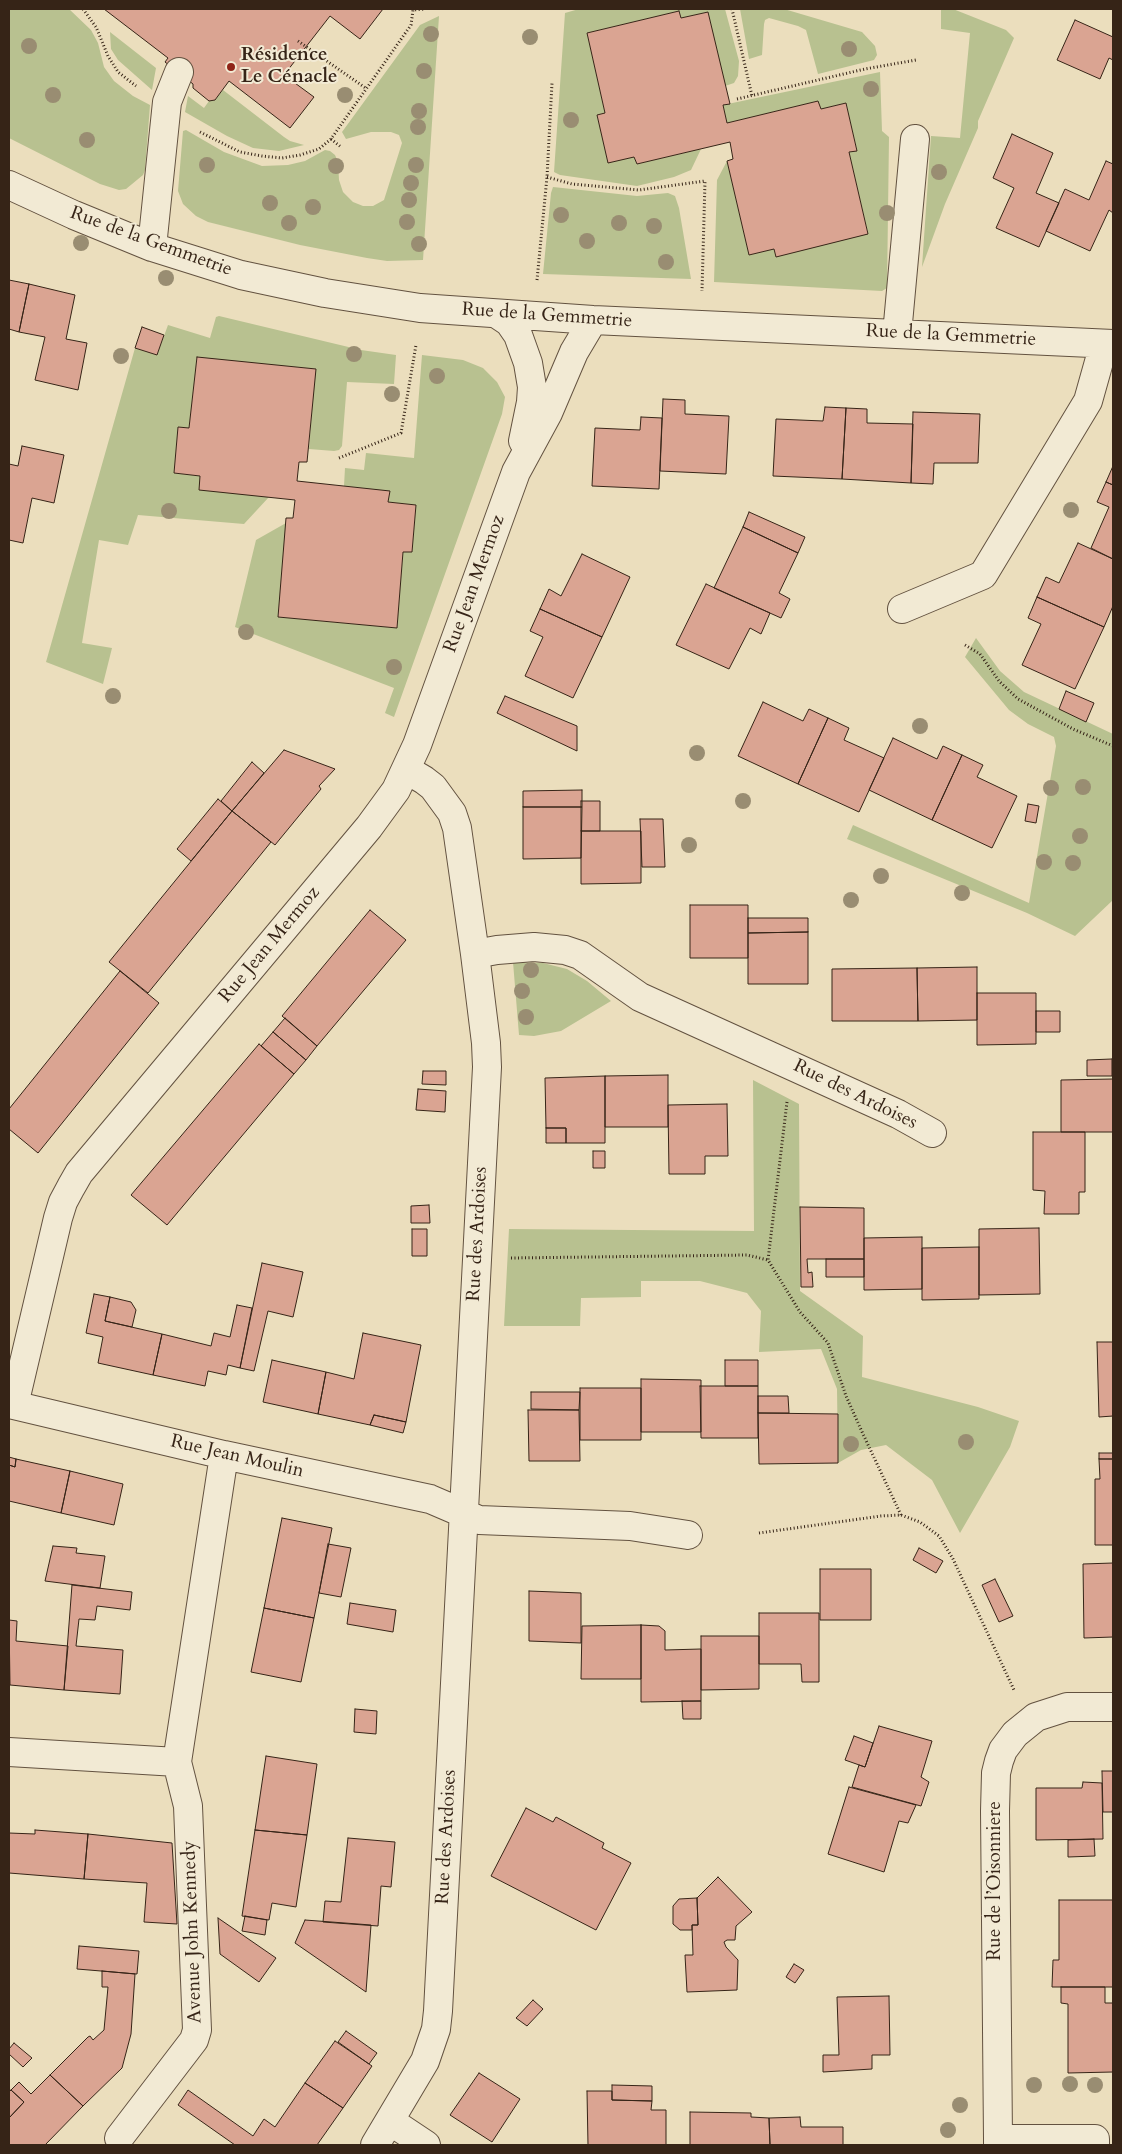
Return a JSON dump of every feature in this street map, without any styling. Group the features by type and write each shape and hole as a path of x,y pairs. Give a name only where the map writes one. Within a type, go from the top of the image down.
{"street":[{"path":"152,246 166,108 169,92 179,72"},
{"path":"897,334 915,139"},
{"name":"Rue de la Gemmetrie","path":"9,185 74,215 152,246 241,274 325,293 420,308 593,320 1109,344 1088,401 983,575 902,609"},
{"name":"Rue Jean Mermoz","path":"11,1404 58,1218 63,1202 71,1187 80,1173 374,821 396,790 407,770 516,472 531,402 532,387 528,363 518,335 509,322 497,314"},
{"name":"Rue Jean Mermoz","path":"516,472 548,413 574,352 593,320"},
{"name":"Rue des Ardoises","path":"374,2145 425,2062 436,2029 438,2011 487,1068 476,954 457,828 452,813 433,787 407,770"},
{"name":"Rue des Ardoises","path":"476,954 534,947 552,948 580,954 640,997 898,1114 932,1133"},
{"name":"Rue Jean Moulin","path":"11,1404 224,1455 430,1499 463,1514"},
{"name":"Avenue John Kennedy","path":"119,2138 194,2040 197,2030 188,1806 177,1762 224,1455"},
{"path":"463,1514 479,1520 494,1522 630,1526 688,1535"},
{"name":"Rue de l’Oisonniere","path":"1101,2141 998,2142 996,1773 1003,1750 1014,1734 1036,1717 1067,1707 1113,1707"},
{"path":"9,1752 177,1762"},
{"path":"390,2121 426,2145"}],"path":[{"path":"83,9 96,27 108,56 118,72 166,108 213,140 240,152 282,158 319,149 331,138 411,25 412,10 425,9"},
{"path":"732,9 752,96"},
{"path":"298,41 367,89"},
{"path":"736,99 865,69 916,60"},
{"path":"536,284 547,177 552,83"},
{"path":"331,138 341,147"},
{"path":"547,177 572,184 639,190 705,181 702,292"},
{"path":"339,458 401,433 416,345"},
{"path":"965,645 980,654 999,681 1018,699 1073,729 1113,746"},
{"path":"787,1099 768,1260 800,1312 828,1343 846,1396 901,1515"},
{"path":"502,1258 747,1255 768,1260"},
{"path":"759,1533 881,1516 901,1515 920,1522 939,1536 953,1559 1018,1697"}],"green space":[{"path":"9,9 69,9 91,30 98,43 104,67 114,81 133,96 150,105 145,170 143,175 126,189 119,190 100,184 9,138"},
{"path":"579,9 725,9 739,61 738,76 734,83 725,86 708,12 681,18 679,11 587,33 605,113 597,115 608,162 634,157 637,164 701,149 691,170 674,177 637,186 560,175 554,172 565,13"},
{"path":"740,9 784,9 862,32 875,46 877,55 874,60 818,74 806,30 769,18 765,20 764,24 762,55 749,59"},
{"path":"941,9 953,9 1006,30 1014,38 978,121 978,128 945,204 922,267 931,136 960,138 970,33 941,29"},
{"path":"439,16 423,260 387,261 300,245 208,222 196,216 183,204 178,191 183,131 186,130 224,152 262,166 288,165 305,161 325,150 330,151 335,155 338,162 339,180 343,192 353,202 363,206 373,206 384,200 402,143 399,135 391,132 371,132 346,139 342,132 420,25"},
{"path":"110,32 156,68 152,90 118,60 111,49"},
{"path":"880,72 882,131 889,137 887,288 882,291 714,282 717,180 727,161 749,255 774,249 776,257 868,233 849,152 857,150 846,103 821,109 818,101 727,123 723,105"},
{"path":"223,90 284,137 304,145 279,151 253,148 227,136 185,112 188,96 204,108 209,101 215,100"},
{"path":"553,187 637,196 668,193 675,196 679,208 691,279 543,274"},
{"path":"219,316 361,350 396,355 394,384 347,382 342,446 339,450 334,451 309,449 315,369 197,358 189,428 178,427 174,473 200,476 269,497 244,524 138,515 128,545 99,540 82,643 112,648 103,684 46,662 135,348 157,355 168,325 210,338 216,317"},
{"path":"422,355 463,360 483,368 497,382 505,397 502,414 394,717 385,713 394,688 235,627 256,540 286,523 278,617 397,628 403,552 412,552 416,505 388,502 390,492 344,486 345,468 364,470 366,453 414,458"},
{"path":"976,638 1000,671 1024,692 1113,734 1113,900 1075,936 1027,913 847,839 853,825 1029,903 1056,746 1054,737 1028,724 1009,710 965,657"},
{"path":"513,962 543,963 567,969 587,981 611,1001 561,1031 534,1036 519,1035"},
{"path":"753,1080 799,1104 800,1291 863,1336 862,1377 978,1407 1019,1421 1010,1447 960,1533 932,1480 886,1445 861,1450 838,1463 837,1389 821,1349 759,1352 761,1311 747,1293 700,1281 641,1281 641,1297 581,1298 580,1326 504,1326 509,1229 754,1231"}],"building":[{"name":"Résidence Le Cénacle","path":"104,9 383,9 360,39 330,16 284,75 314,97 290,128 229,81 215,100 209,101 193,88 193,84 165,62 168,58"},
{"path":"679,11 681,18 708,12 730,104 723,105 727,123 818,101 821,109 846,103 857,151 849,152 868,234 776,257 774,249 749,255 727,161 733,159 730,142 637,164 634,157 608,163 597,115 605,113 587,33"},
{"path":"1075,20 1113,37 1113,60 1109,58 1100,79 1057,60"},
{"path":"1012,134 1053,153 1036,193 1059,203 1039,247 996,228 1014,188 993,178"},
{"path":"1106,161 1113,164 1113,213 1109,210 1090,251 1046,231 1065,189 1089,200"},
{"path":"9,280 29,284 19,332 9,329"},
{"path":"29,284 75,295 66,339 87,343 78,390 35,380 45,337 19,332"},
{"path":"142,327 164,335 157,355 135,348"},
{"path":"197,357 316,369 307,462 299,462 297,481 390,491 388,502 416,505 412,552 403,552 397,628 278,617 286,518 293,518 295,500 199,490 200,476 174,473 178,427 189,428"},
{"path":"663,399 685,400 685,414 729,416 726,474 660,471"},
{"path":"825,407 846,408 842,479 773,476 776,419 823,421"},
{"path":"846,408 867,409 867,423 913,424 911,483 842,479"},
{"path":"913,412 980,414 978,463 934,463 933,484 911,483"},
{"path":"641,417 662,418 659,489 592,486 595,428 640,430"},
{"path":"22,446 64,455 54,503 32,498 23,543 9,540 9,464 18,466"},
{"path":"1113,466 1113,485 1106,482"},
{"path":"1106,482 1113,485 1113,559 1091,548 1109,507 1097,502"},
{"path":"749,512 805,537 798,553 743,527"},
{"path":"743,527 798,553 779,593 790,599 781,618 714,588"},
{"path":"1078,543 1113,559 1113,606 1104,627 1037,597 1046,577 1059,583"},
{"path":"582,554 630,577 602,637 540,609 549,589 561,596"},
{"path":"706,584 770,613 761,634 750,628 729,669 676,645"},
{"path":"1037,597 1104,627 1075,689 1022,665 1041,624 1028,618"},
{"path":"540,609 602,637 573,698 525,676 543,637 530,631"},
{"path":"1066,691 1094,703 1086,722 1059,709"},
{"path":"505,696 577,726 577,751 497,713"},
{"path":"763,702 803,721 809,709 828,718 798,784 738,756"},
{"path":"828,718 849,728 844,740 884,758 859,812 798,784"},
{"path":"893,738 937,759 943,746 962,755 932,820 869,790"},
{"path":"284,750 335,769 319,786 321,789 275,845 232,811"},
{"path":"962,755 983,765 977,777 1017,796 992,848 932,820"},
{"path":"252,762 264,773 232,811 221,801"},
{"path":"582,790 582,807 523,807 523,791"},
{"path":"218,799 232,811 191,861 177,849"},
{"path":"581,801 600,801 600,831 581,831"},
{"path":"1028,804 1039,806 1036,823 1025,821"},
{"path":"523,807 582,807 581,858 523,859"},
{"path":"232,811 271,842 148,993 109,962"},
{"path":"640,819 663,819 665,867 642,867"},
{"path":"581,831 641,831 641,883 581,884"},
{"path":"690,905 748,905 748,958 690,958"},
{"path":"370,910 406,940 317,1046 282,1016"},
{"path":"748,918 808,918 808,932 748,933"},
{"path":"808,932 808,984 748,984 748,933"},
{"path":"977,967 977,1020 918,1021 917,968"},
{"path":"917,968 918,1021 832,1021 832,969"},
{"path":"120,971 159,1003 38,1153 9,1129 9,1109"},
{"path":"977,993 1036,993 1036,1044 977,1045"},
{"path":"1036,1011 1060,1011 1060,1032 1036,1032"},
{"path":"285,1018 317,1046 306,1060 273,1032"},
{"path":"273,1032 306,1060 294,1074 261,1046"},
{"path":"259,1044 294,1074 167,1225 131,1195"},
{"path":"1112,1059 1112,1076 1087,1076 1087,1060"},
{"path":"423,1071 446,1071 446,1085 422,1084"},
{"path":"668,1075 668,1127 605,1127 605,1076"},
{"path":"605,1076 605,1143 566,1143 566,1128 546,1128 545,1078"},
{"path":"1113,1079 1113,1132 1061,1132 1061,1080"},
{"path":"418,1089 446,1091 445,1112 416,1110"},
{"path":"727,1104 728,1156 705,1156 705,1174 669,1174 668,1105"},
{"path":"546,1128 566,1128 566,1143 546,1143"},
{"path":"1033,1132 1085,1132 1085,1192 1079,1192 1079,1214 1044,1214 1045,1191 1033,1190"},
{"path":"593,1151 605,1151 605,1168 593,1168"},
{"path":"429,1205 430,1223 411,1223 411,1206"},
{"path":"800,1207 864,1208 864,1259 807,1259 808,1273 812,1272 813,1287 801,1287"},
{"path":"1039,1228 1040,1294 979,1295 979,1229"},
{"path":"412,1229 427,1229 427,1256 412,1256"},
{"path":"922,1237 922,1289 864,1290 864,1238"},
{"path":"979,1247 979,1299 922,1300 922,1248"},
{"path":"826,1259 864,1259 864,1277 826,1277"},
{"path":"262,1263 303,1272 293,1317 268,1311 254,1371 240,1368"},
{"path":"94,1294 110,1297 105,1321 162,1334 153,1375 98,1363 103,1337 86,1333"},
{"path":"110,1297 131,1302 136,1310 132,1327 105,1321"},
{"path":"237,1305 252,1308 240,1368 228,1365 226,1375 208,1371 205,1386 153,1375 162,1334 211,1346 214,1333 230,1337"},
{"path":"363,1333 421,1345 406,1422 374,1415 370,1425 318,1414 326,1372 354,1379"},
{"path":"1097,1342 1113,1342 1113,1416 1099,1417"},
{"path":"272,1360 326,1372 318,1414 263,1402"},
{"path":"725,1360 758,1360 758,1386 725,1386"},
{"path":"641,1379 701,1380 701,1432 641,1432"},
{"path":"700,1386 758,1386 758,1438 701,1438"},
{"path":"580,1388 641,1388 641,1440 580,1440"},
{"path":"531,1392 580,1392 579,1410 531,1409"},
{"path":"758,1396 788,1396 789,1413 758,1413"},
{"path":"528,1410 579,1410 580,1461 529,1461"},
{"path":"758,1413 838,1414 838,1463 759,1464"},
{"path":"374,1415 406,1422 403,1433 370,1425"},
{"path":"1099,1453 1113,1453 1113,1459 1099,1459"},
{"path":"9,1457 16,1459 15,1467 9,1465"},
{"path":"16,1459 70,1471 61,1513 9,1501 9,1465 15,1467"},
{"path":"1099,1459 1113,1459 1113,1545 1095,1545 1095,1479 1100,1479"},
{"path":"70,1471 123,1484 114,1525 61,1513"},
{"path":"282,1518 332,1528 314,1618 264,1608"},
{"path":"328,1544 351,1548 341,1597 319,1593"},
{"path":"53,1546 77,1548 76,1553 105,1556 100,1588 45,1581"},
{"path":"919,1548 943,1561 936,1573 913,1560"},
{"path":"1113,1563 1113,1637 1084,1638 1083,1564"},
{"path":"820,1569 871,1569 871,1620 820,1620"},
{"path":"995,1579 1013,1616 999,1622 982,1585"},
{"path":"72,1585 132,1592 130,1610 97,1606 95,1620 79,1619 76,1646 123,1650 120,1694 64,1690"},
{"path":"529,1591 581,1593 581,1643 529,1641"},
{"path":"350,1603 396,1610 393,1632 347,1624"},
{"path":"264,1608 314,1618 301,1682 251,1672"},
{"path":"759,1613 819,1613 819,1682 802,1682 801,1664 759,1664"},
{"path":"9,1620 17,1621 16,1641 68,1646 64,1690 10,1685"},
{"path":"641,1625 659,1626 665,1631 665,1650 701,1649 701,1701 641,1702"},
{"path":"641,1625 641,1679 581,1679 582,1626"},
{"path":"701,1636 759,1636 759,1689 701,1690"},
{"path":"682,1701 701,1701 701,1719 683,1719"},
{"path":"355,1709 377,1711 376,1734 354,1732"},
{"path":"879,1726 932,1741 921,1777 929,1782 921,1806 852,1787 859,1765 865,1767"},
{"path":"854,1736 873,1743 865,1767 845,1760"},
{"path":"266,1756 317,1764 307,1835 255,1830"},
{"path":"1102,1771 1113,1771 1113,1812 1103,1812"},
{"path":"1083,1782 1102,1783 1103,1839 1036,1840 1036,1788 1082,1788"},
{"path":"849,1787 916,1805 908,1823 899,1821 884,1872 828,1854"},
{"path":"526,1808 553,1822 556,1817 604,1843 602,1848 631,1863 596,1930 491,1876"},
{"path":"35,1830 88,1834 84,1879 9,1873 9,1833 35,1834"},
{"path":"255,1830 307,1835 296,1907 272,1903 269,1920 242,1916"},
{"path":"88,1834 172,1843 177,1924 144,1922 147,1883 84,1879"},
{"path":"348,1838 395,1842 391,1887 381,1886 378,1926 323,1922 325,1901 341,1902"},
{"path":"1094,1839 1095,1856 1068,1857 1068,1840"},
{"path":"718,1877 752,1912 736,1926 735,1940 724,1942 738,1960 737,1990 687,1992 685,1955 693,1955 692,1925 698,1925 697,1898"},
{"path":"697,1898 698,1925 692,1925 692,1930 680,1930 673,1924 673,1906 679,1899"},
{"path":"1059,1900 1113,1900 1113,1987 1052,1987 1053,1960 1059,1960"},
{"path":"245,1916 267,1920 265,1935 242,1931"},
{"path":"218,1918 276,1958 259,1982 220,1954"},
{"path":"305,1920 371,1925 366,1992 295,1943"},
{"path":"79,1946 139,1951 137,1974 77,1969"},
{"path":"794,1964 804,1970 795,1983 786,1977"},
{"path":"102,1971 135,1974 131,2034 122,2068 83,2106 50,2075 88,2037 90,2036 93,2040 104,2030 108,1987 102,1987"},
{"path":"1061,1987 1105,1987 1105,2003 1113,2003 1113,2072 1068,2073 1068,2004 1061,2003"},
{"path":"889,1996 890,2055 872,2055 872,2069 823,2072 823,2055 839,2055 837,1997"},
{"path":"533,2000 543,2009 527,2026 516,2018"},
{"path":"346,2031 377,2053 369,2064 338,2042"},
{"path":"335,2041 372,2066 343,2108 305,2083"},
{"path":"14,2043 32,2058 23,2067 9,2054 9,2049"},
{"path":"479,2073 520,2099 492,2142 450,2115"},
{"path":"50,2075 83,2106 45,2145 9,2145 9,2118 24,2102 11,2090 19,2082 31,2094"},
{"path":"305,2083 343,2108 317,2145 235,2145 178,2105 188,2090 253,2136 264,2119 275,2127"},
{"path":"612,2085 652,2086 652,2101 612,2100"},
{"path":"11,2090 24,2102 9,2118 9,2092"},
{"path":"587,2091 612,2091 612,2100 652,2101 651,2110 666,2110 666,2145 588,2145"},
{"path":"690,2112 751,2113 751,2117 769,2118 770,2145 690,2145"},
{"path":"800,2117 801,2127 843,2127 843,2145 770,2145 769,2118"}],"place":[{"name":"Résidence Le Cénacle","path":"231,67"}]}
